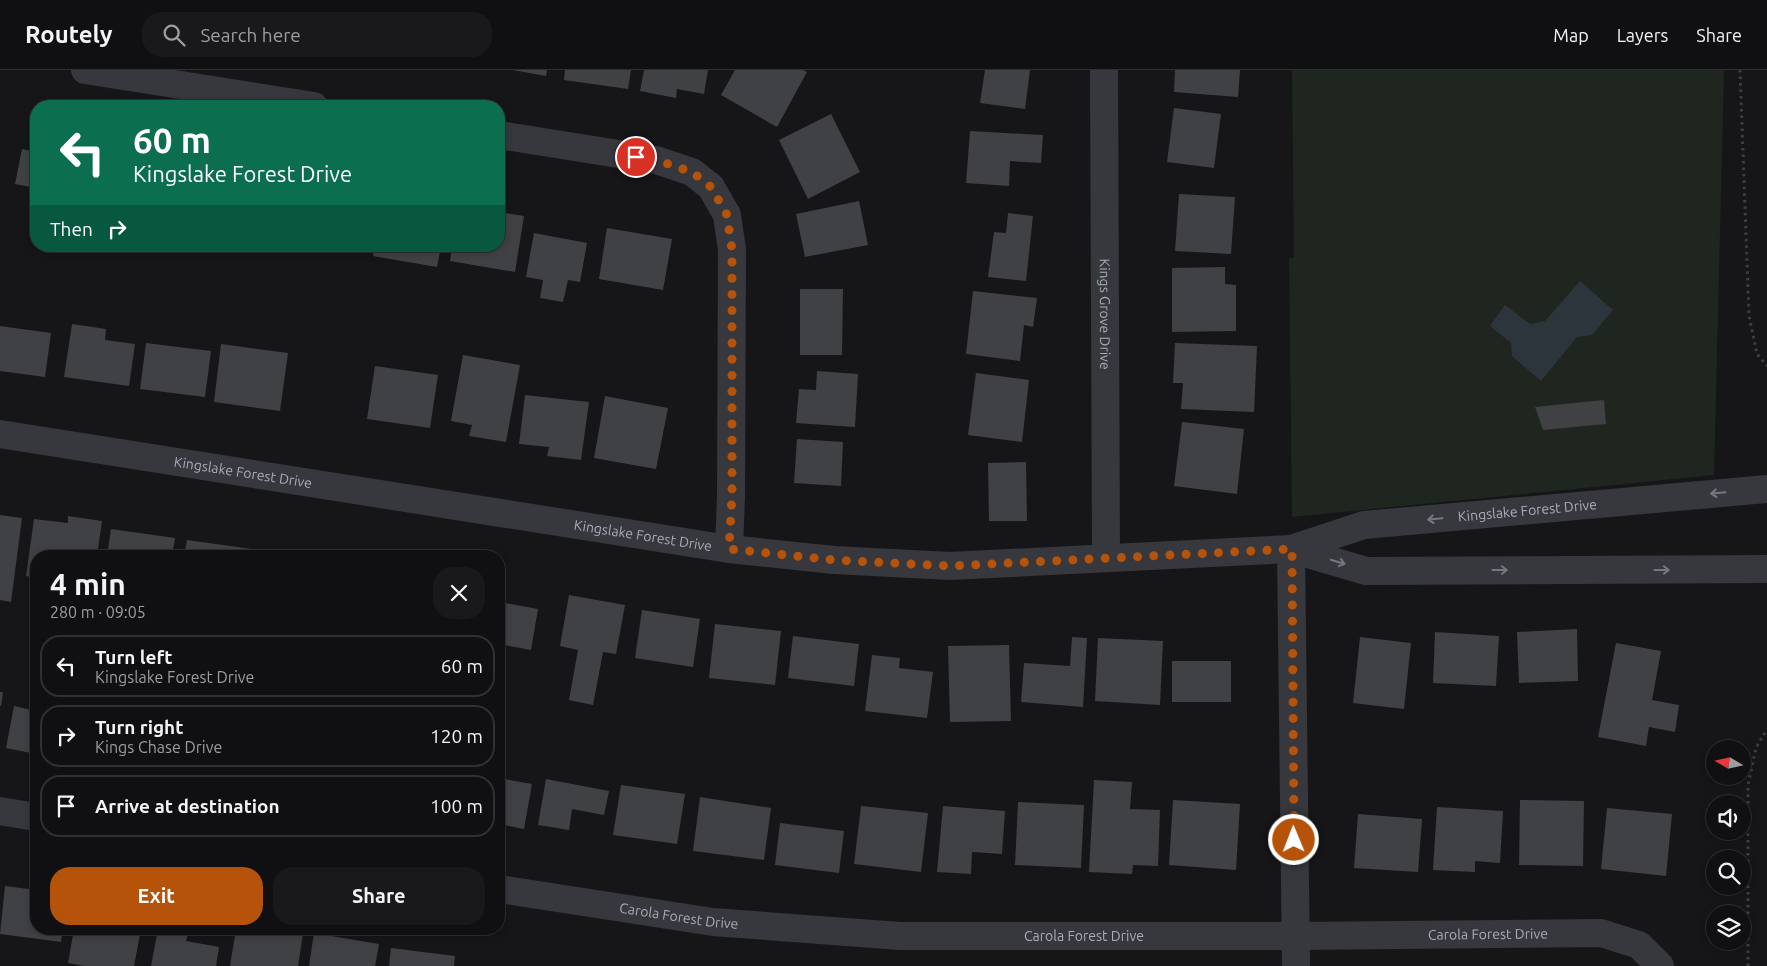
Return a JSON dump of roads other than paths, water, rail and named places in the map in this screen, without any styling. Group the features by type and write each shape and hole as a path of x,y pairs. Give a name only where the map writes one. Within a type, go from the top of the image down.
{"street":[{"path":"85,70 276,100"},
{"name":"Kings Grove Drive","path":"1104,70 1106,557"},
{"path":"505,136 656,160 692,172 711,187 727,215 732,250 732,496 729,549"},
{"name":"Kingslake Forest Drive","path":"0,434 729,549 834,560 950,566 1292,549 1364,525 1767,489"},
{"path":"1292,549 1296,966"},
{"name":"Kingslake Forest Drive","path":"1292,549 1366,571 1767,569"},
{"path":"0,811 30,816"},
{"name":"Carola Forest Drive","path":"505,890 713,922 900,936 1296,936 1601,933 1639,944 1660,966"}]}
